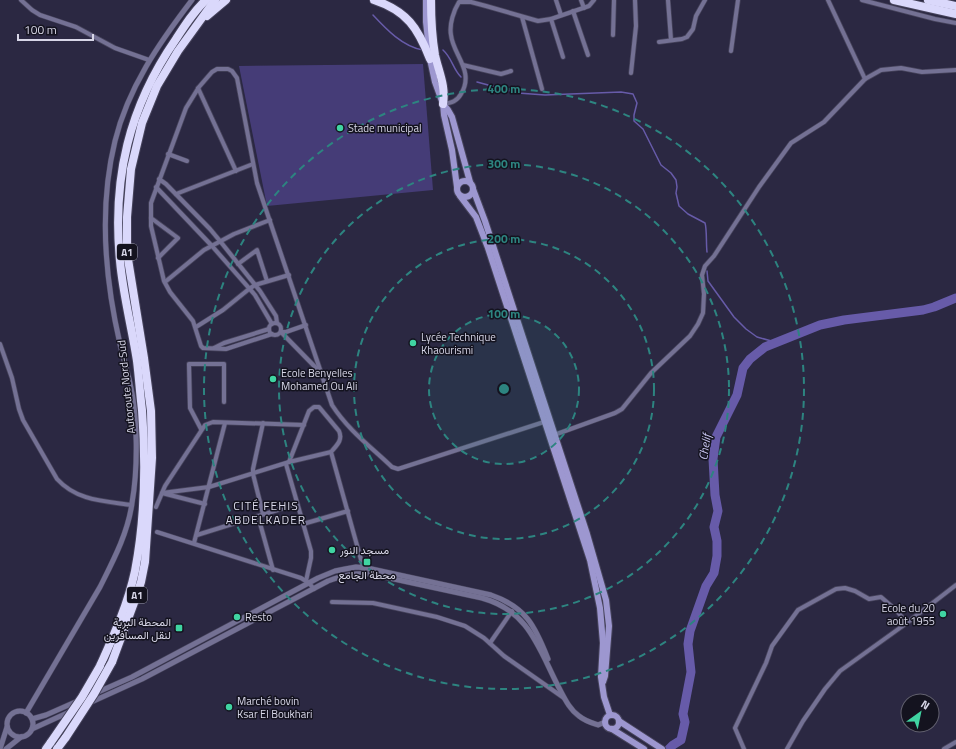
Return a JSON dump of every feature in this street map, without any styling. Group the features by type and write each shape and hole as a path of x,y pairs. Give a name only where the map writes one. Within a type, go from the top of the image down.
{"highway":[{"name":"Autoroute Nord-Sud","path":"46,749 82,697 100,666 118,627 134,573 140,541 143,490 143,433 137,360 123,289 118,238 123,161 140,102 149,83 176,37 206,0"},
{"name":"Autoroute Nord-Sud","path":"57,749 94,694 112,662 141,582 145,562 152,458 150,404 127,253 127,217 131,169 138,138 149,104 167,68 215,0"},
{"path":"196,25 226,0"},
{"path":"374,0 395,10 412,24 419,34 430,59"},
{"path":"431,0 432,37 444,89 443,104"},
{"path":"894,0 956,14"},
{"path":"928,0 956,6"}],"main road":[{"path":"426,0 430,59 435,82 443,104 452,150 457,192 472,211 481,228 547,421 554,434 587,534 606,600 609,626 605,676 603,682"},
{"path":"443,104 452,117 470,182 485,221 590,560 602,627 601,677 604,696 610,715"},
{"path":"457,187 462,182 470,182"},
{"path":"460,196 465,198 470,196 473,189"},
{"path":"644,749 608,728 605,722 606,717 615,715 619,720 662,749"},
{"path":"612,729 618,725 619,720"}],"street":[{"path":"21,0 40,15 76,27 115,48 150,60"},
{"path":"26,713 100,587 124,533 132,505 136,464 135,424 130,384 120,344 106,251 107,189 115,141 126,107 142,72 192,0"},
{"path":"556,0 561,15"},
{"path":"581,0 584,8"},
{"path":"443,104 455,101 463,90 466,76 451,35 454,10 460,2 479,4 538,21 551,19 584,8 589,6 594,0"},
{"path":"613,35 614,0"},
{"path":"631,73 635,32 635,0"},
{"path":"668,0 671,40"},
{"path":"659,42 687,37 693,29 696,16 705,0"},
{"path":"731,51 738,0"},
{"path":"828,0 865,79"},
{"path":"862,0 956,23"},
{"path":"573,11 588,55"},
{"path":"522,17 542,89"},
{"path":"551,19 563,57"},
{"path":"463,65 501,74 511,71"},
{"path":"554,434 615,413 622,409 651,373 690,336 703,313 704,294 702,275 705,266 714,256 759,187 791,143 824,122 865,79 881,70 901,68 922,72 956,70"},
{"path":"306,325 226,349 206,349 201,346 193,321 170,292 165,282 151,226 152,203 159,179 186,108 198,88 217,69 228,69 235,74 237,78 257,183 323,374 332,405 341,419 396,469 547,421"},
{"path":"198,88 236,171"},
{"path":"168,154 187,161"},
{"path":"176,194 253,164"},
{"path":"159,179 210,229 255,285 276,316 277,323 281,327 280,332 323,374"},
{"path":"156,188 212,246 249,289 272,324"},
{"path":"151,218 178,238 158,258"},
{"path":"165,282 204,250 234,234 270,220"},
{"path":"238,264 257,250 267,281"},
{"path":"196,327 223,310 255,285 288,275"},
{"path":"214,348 224,343 269,329 272,324 277,323"},
{"path":"269,329 272,334"},
{"path":"0,344 12,378 23,420 57,480 73,493 83,497 132,505"},
{"path":"201,429 190,408 188,364 224,364 224,402"},
{"path":"162,493 209,488 288,463 331,452 340,440 341,436 339,431 319,407 314,407 309,411 288,463 312,554 308,582"},
{"path":"156,507 172,474 205,425 213,422 304,425"},
{"path":"194,543 225,423"},
{"path":"263,423 252,469 263,514"},
{"path":"331,452 365,574"},
{"path":"162,493 205,504"},
{"path":"197,535 298,504"},
{"path":"303,524 348,511"},
{"path":"258,516 273,570"},
{"path":"157,532 301,578 308,582 314,589"},
{"path":"32,719 46,715 132,677 308,582 335,571 356,567 386,571 491,595 511,604 521,612 536,629 564,698"},
{"path":"6,749 21,737 28,734 32,729 142,679 314,589 350,574 365,574 496,602 512,612 532,634 564,698 573,711 582,719 598,725 605,722"},
{"path":"786,749 820,695 840,671 907,623 956,585"},
{"path":"744,749 735,728 766,663 772,646 798,610 836,589 845,588 855,591 869,600 881,597 896,610 907,623"},
{"path":"332,602 372,603 438,617 465,626 484,638 504,656 564,698"},
{"path":"490,643 512,612"},
{"path":"0,749 8,720 13,713 26,713 32,719 32,729"},
{"path":"7,726 13,735 21,737"},
{"path":"944,749 956,742"}],"shaded area":[{"name":"Stade municipal","path":"423,64 433,190 267,206 239,66"}],"waterway":[{"path":"373,15 395,37 409,45 423,50"},
{"path":"443,50 461,77"},
{"path":"477,82 518,93 545,95 621,92 633,94 637,103 634,121 643,129 661,165 671,173 676,180 676,193 679,206 688,214 705,223 707,252"},
{"path":"707,271 708,281 734,317 757,337 775,342"},
{"name":"Chelif","path":"669,749 681,740 685,722 683,714 691,672 688,644 690,631 706,586 714,573 717,556 717,541 714,527 718,511 715,495 713,459 716,437 737,395 743,368 750,359 765,347 820,325 844,320 923,310 956,298"}],"place":[{"name":"Stade municipal","path":"340,128"},
{"name":"Lycée Technique Khaourismi","path":"413,343"},
{"name":"Ecole Benyelles Mohamed Ou Ali","path":"273,379"},
{"name":"مسجد النور","path":"332,550"},
{"name":"محطة الجامع","path":"367,562"},
{"name":"Ecole du 20 août 1955","path":"943,614"},
{"name":"Resto","path":"237,617"},
{"name":"المحطة البرية لنقل المسافرين","path":"179,628"},
{"name":"Marché bovin Ksar El Boukhari","path":"229,707"}],"district":[{"name":"CITÉ FEHIS ABDELKADER","path":"266,513"}]}
